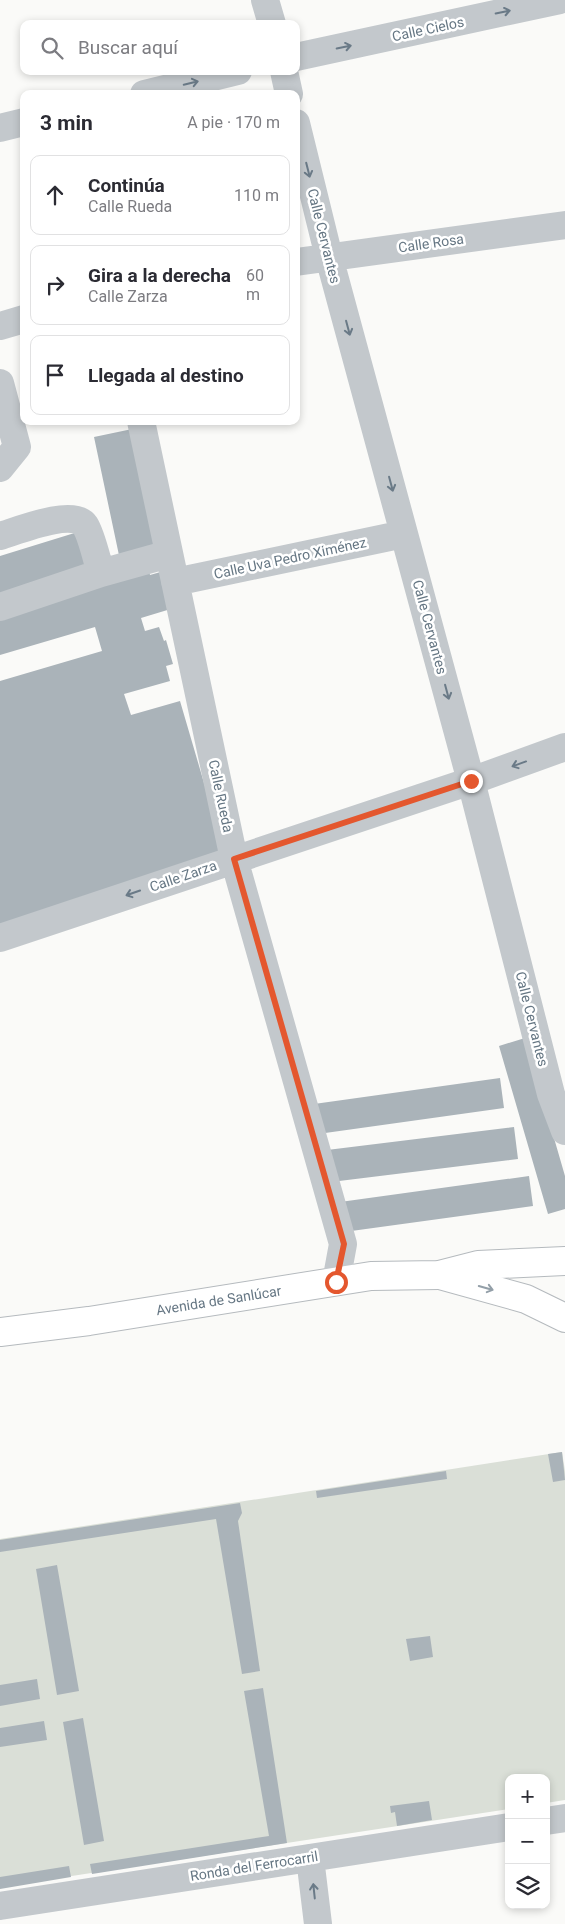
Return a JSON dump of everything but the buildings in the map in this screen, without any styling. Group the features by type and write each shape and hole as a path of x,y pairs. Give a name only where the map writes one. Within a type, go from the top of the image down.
{"main road":[{"path":"439,1275 478,1265 565,1261"},
{"name":"Avenida de Sanlúcar","path":"0,1332 89,1321 372,1276 439,1275"},
{"path":"439,1275 526,1299 565,1318"}],"street":[{"path":"265,0 271,20"},
{"name":"Calle Cielos","path":"300,56 560,0"},
{"path":"160,90 222,75"},
{"path":"285,75 288,90"},
{"path":"0,128 20,123"},
{"name":"Calle Cervantes","path":"300,139 329,257 471,781 552,1094 565,1131"},
{"name":"Calle Rosa","path":"300,261 565,225"},
{"path":"0,326 20,319"},
{"path":"0,383 17,447 0,468"},
{"name":"Calle Rueda","path":"142,425 234,859 344,1244 336,1282"},
{"path":"0,536 61,518 74,518 85,525 101,574"},
{"name":"Calle Uva Pedro Ximénez","path":"175,582 404,534"},
{"path":"0,607 169,554"},
{"name":"Calle Zarza","path":"0,938 471,781 565,747"},
{"path":"550,1820 565,1818"},
{"name":"Ronda del Ferrocarril","path":"0,1906 505,1827"},
{"path":"310,1858 318,1924"}],"shaded area":[{"path":"562,1452 565,1471 565,1800 550,1802 550,1774 505,1774 505,1810 0,1887 0,1539"}],"route":[{"path":"336,1282 344,1244 234,859 471,781"}]}
